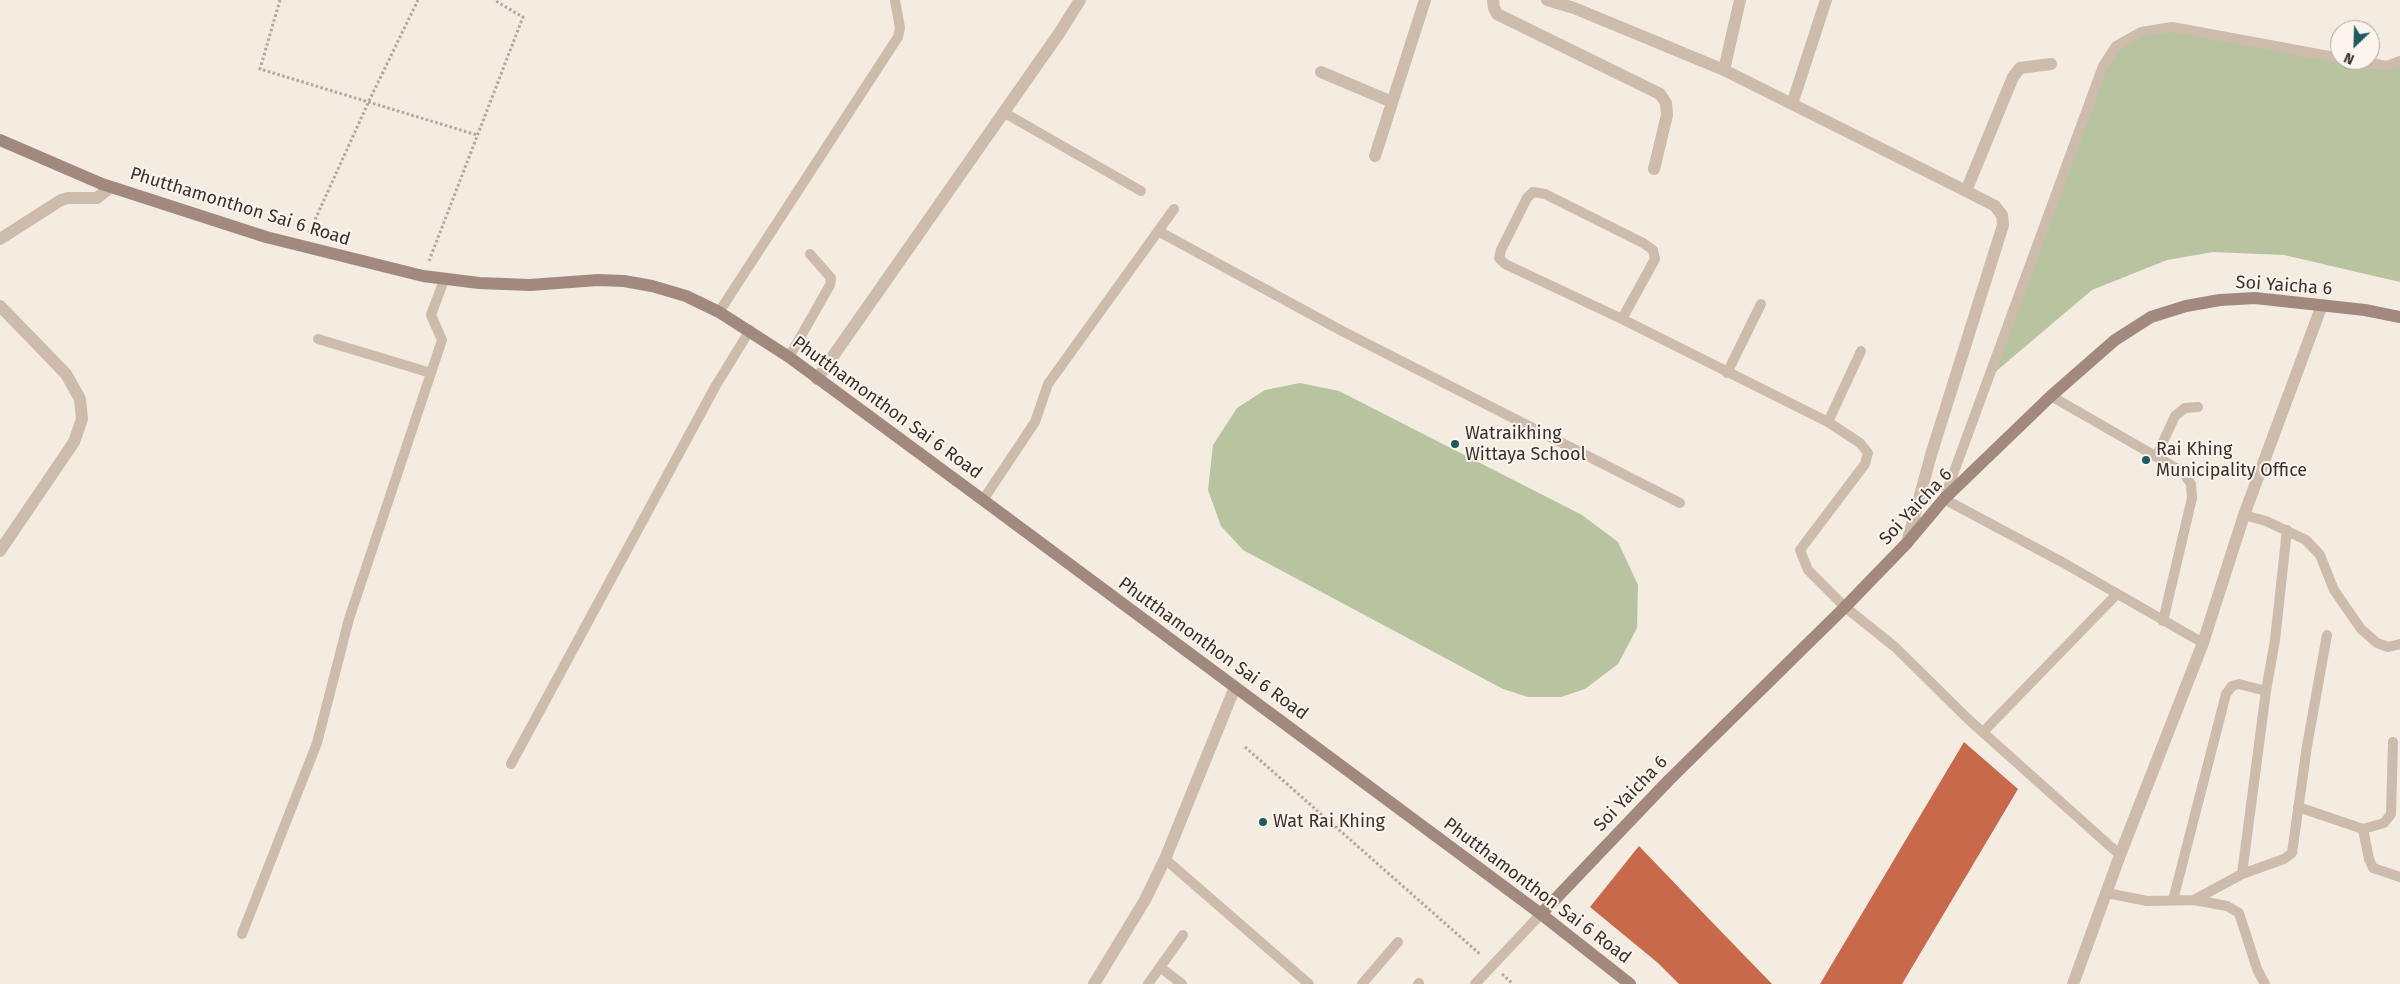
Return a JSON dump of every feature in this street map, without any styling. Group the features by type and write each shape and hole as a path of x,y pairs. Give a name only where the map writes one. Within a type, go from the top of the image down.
{"main road":[{"name":"Phutthamonthon Sai 6 Road","path":"0,140 107,185 266,237 423,276 444,280 530,285 598,280 624,281 652,286 686,296 719,312 750,330 789,357 983,500 1541,914 1630,984"},
{"name":"Soi Yaicha 6","path":"1541,914 1669,780 1845,607 1907,543 1944,499 2052,396 2115,340 2151,317 2186,306 2220,300 2255,298 2322,305 2400,317"}],"street":[{"path":"817,379 1080,0"},
{"path":"1375,156 1425,0"},
{"path":"1493,0 1497,14 1660,94 1666,103 1666,115 1654,169"},
{"path":"1547,0 1574,8 1724,70 1996,206 2002,214 2003,225 1931,455 1907,543"},
{"path":"1724,70 1740,0"},
{"path":"1792,104 1826,0"},
{"path":"1966,191 2014,77 2020,68 2051,64"},
{"path":"1321,72 1392,102"},
{"path":"0,239 61,200 68,198 97,198 107,185"},
{"path":"2073,984 2120,856 2203,643 2244,515 2322,305"},
{"path":"0,306 66,374 80,400 82,419 74,442 0,551"},
{"path":"1094,984 1141,907 1165,859 1235,687"}],"lane":[{"path":"719,312 898,37 900,28 894,0"},
{"path":"2203,643 1944,499 2103,66 2116,46 2141,32 2172,27 2330,56"},
{"path":"2380,65 2387,66 2400,61"},
{"path":"1003,112 1140,190"},
{"path":"1622,319 1655,259 1653,250 1643,243 1545,194 1533,192 1527,198 1501,250 1500,258 1505,264 1622,319 1828,422 1860,443 1868,453 1865,464 1800,550 1808,570 1845,607 1895,647 1983,732 2120,856"},
{"path":"983,500 1035,422 1048,384 1174,209"},
{"path":"1158,230 1342,331 1680,503"},
{"path":"789,357 830,285 831,278 810,254"},
{"path":"242,934 317,743 349,619 442,340 432,315 444,280"},
{"path":"1727,373 1761,304"},
{"path":"511,764 715,387 750,330"},
{"path":"318,339 431,373"},
{"path":"1828,422 1861,351"},
{"path":"2052,396 2183,472 2191,484 2192,498 2164,620"},
{"path":"2156,456 2175,416 2185,408 2198,407"},
{"path":"2244,515 2266,521 2306,540 2320,556 2334,590 2361,629 2376,643 2388,647 2400,644"},
{"path":"2242,874 2266,692 2275,640 2288,530"},
{"path":"1983,732 2117,594"},
{"path":"2194,900 2242,874 2284,859 2292,853 2327,635"},
{"path":"2174,900 2226,694 2232,686 2239,684 2266,692"},
{"path":"2298,807 2364,830 2384,824 2391,814 2392,742"},
{"path":"2364,830 2369,859 2373,868 2400,877"},
{"path":"1165,859 1309,984"},
{"path":"2106,893 2147,901 2194,900 2227,906 2239,913 2256,969 2264,984"},
{"path":"1475,984 1541,914"},
{"path":"1148,984 1183,934"},
{"path":"1362,984 1398,942"},
{"path":"1160,967 1182,984"}],"path":[{"path":"280,0 260,69 477,135"},
{"path":"302,247 418,0"},
{"path":"423,276 522,17 494,0"},
{"path":"1245,748 1513,984"}],"green space":[{"path":"2174,29 2330,58 2330,70 2380,70 2380,61 2400,62 2400,282 2284,255 2213,252 2167,260 2092,290 1994,373 2084,117 2117,47 2140,33"},
{"path":"1300,383 1339,391 1582,515 1618,542 1638,585 1637,628 1618,664 1585,689 1561,697 1528,697 1503,689 1243,550 1221,526 1208,490 1213,445 1237,408 1265,390"}],"building":[{"path":"1964,742 2018,789 1902,984 1820,984"},
{"path":"1639,846 1772,984 1679,984 1658,963 1590,907"}],"place":[{"name":"Watraikhing Wittaya School","path":"1455,444"},
{"name":"Rai Khing Municipality Office","path":"2146,460"},
{"name":"Wat Rai Khing","path":"1263,822"}]}
